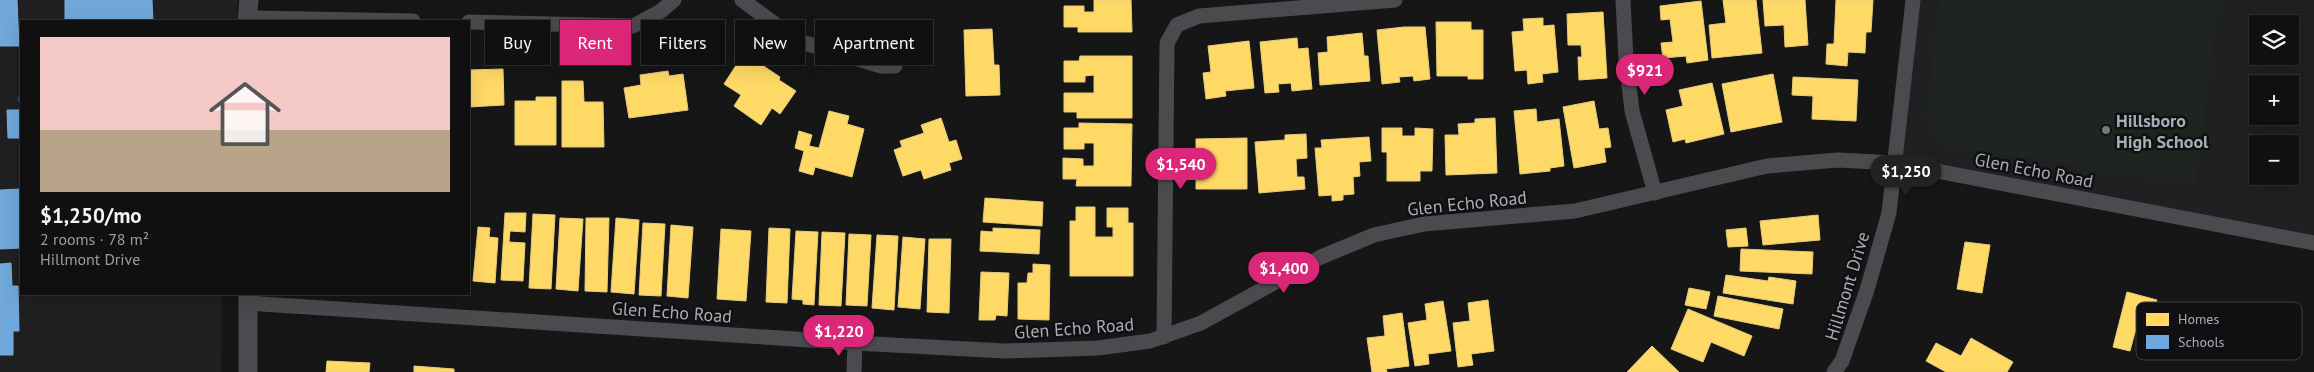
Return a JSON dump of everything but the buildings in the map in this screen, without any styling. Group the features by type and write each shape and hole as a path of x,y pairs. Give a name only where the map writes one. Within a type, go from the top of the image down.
{"street":[{"path":"470,22 633,26 660,11 674,0"},
{"path":"742,0 798,41 880,66 895,66"},
{"path":"1164,337 1167,43 1177,25 1199,16 1395,0"},
{"path":"1623,0 1626,60 1632,111 1655,193"},
{"name":"Hillmont Drive","path":"1834,372 1842,361 1867,290 1889,213 1913,0"},
{"path":"248,13 392,20"},
{"name":"Glen Echo Road","path":"248,298 855,343 1005,351 1098,348 1150,341 1201,323 1322,256 1374,235 1424,224 1575,211 1767,166 1838,160 1895,163 2314,243"},
{"path":"248,298 248,372"},
{"path":"854,372 855,343"}],"shaded area":[{"path":"0,0 238,0 237,20 20,20 20,295 222,295 221,372 0,372"},
{"name":"Hillsboro High School","path":"1913,0 2314,0 2314,243 1895,163"},
{"path":"1939,0 2218,0 2196,184 1944,146 1927,115"}],"place":[{"name":"Hillsboro High School","path":"2106,130"}]}
